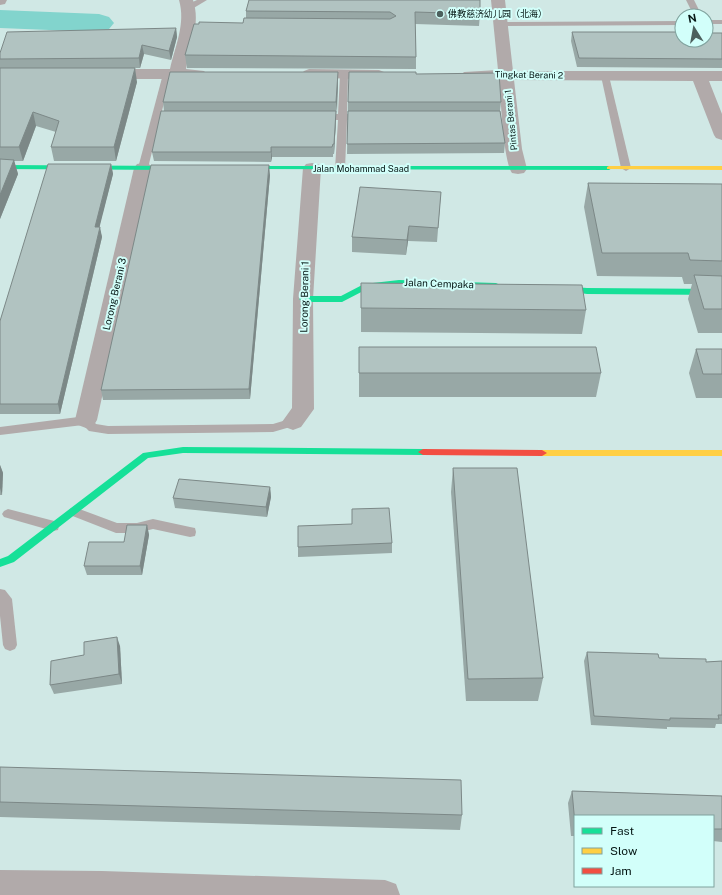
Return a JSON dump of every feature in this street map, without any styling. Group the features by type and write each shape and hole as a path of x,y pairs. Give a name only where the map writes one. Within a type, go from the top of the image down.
{"street":[{"name":"Pintas Berani 1","path":"498,0 506,75 506,116 518,169"},
{"path":"172,74 192,26 187,3"},
{"path":"87,75 217,74"},
{"path":"296,74 390,75"},
{"name":"Tingkat Berani 2","path":"452,75 722,76"},
{"path":"700,75 722,135"},
{"path":"0,167 189,168"},
{"name":"Lorong Berani 3","path":"86,420 143,168"},
{"name":"Jalan Mohammad Saad","path":"227,168 722,168"},
{"name":"Lorong Berani 1","path":"293,422 303,409 303,298 312,168"},
{"name":"Jalan Cempaka","path":"303,298 342,299 367,286 399,282 507,286"},
{"path":"545,287 587,291 722,292"},
{"path":"0,563 12,559 146,455 183,450 546,454 722,453"},
{"path":"0,885 372,895"}],"lane":[{"path":"187,3 203,0"},
{"path":"501,24 674,23"},
{"path":"143,168 161,116 172,74"},
{"path":"340,169 344,75"},
{"path":"604,76 626,168"},
{"path":"312,117 375,117"},
{"path":"0,431 86,420 93,428 108,430 273,428 293,422"},
{"path":"74,512 116,528 137,528 153,524 190,532"},
{"path":"8,514 53,526"},
{"path":"0,594 5,599 10,645"}],"building":[{"path":"249,0 480,0 480,14 415,12 416,57 185,55 194,24 199,24 199,22 243,23 244,18 390,19 396,16 390,12 246,11"},
{"path":"176,28 169,51 142,45 139,58 0,59 0,53 7,32"},
{"path":"572,32 674,32 674,48 714,48 714,33 722,33 722,59 579,58"},
{"path":"0,68 135,68 114,147 51,147 59,121 33,112 19,147 0,147"},
{"path":"170,72 338,72 336,102 163,102"},
{"path":"349,72 416,72 416,74 499,73 501,102 348,102"},
{"path":"161,111 336,111 334,144 332,147 271,147 271,152 152,152"},
{"path":"348,111 500,111 505,143 347,144"},
{"path":"0,159 14,160 0,195"},
{"path":"48,164 111,164 95,227 100,227 58,404 0,404 0,321"},
{"path":"151,165 269,165 249,389 101,390"},
{"path":"588,183 722,184 722,261 690,260 688,253 602,253"},
{"path":"360,187 441,192 438,228 409,226 407,240 352,237"},
{"path":"694,275 722,276 722,309 704,309"},
{"path":"361,283 582,285 586,310 361,308"},
{"path":"359,347 596,347 601,373 359,373"},
{"path":"696,349 722,349 722,374 703,374"},
{"path":"453,468 517,468 543,678 468,679"},
{"path":"179,479 270,487 266,507 173,498"},
{"path":"389,508 392,543 298,547 298,526 352,524 352,509"},
{"path":"127,525 147,525 140,566 84,566 89,542 124,542"},
{"path":"117,637 119,674 50,685 51,661 84,655 84,642"},
{"path":"587,652 658,654 659,658 706,659 706,662 722,661 722,715 718,715 719,719 670,718 670,720 594,716"},
{"path":"0,767 461,780 462,815 0,802"},
{"path":"572,791 722,796 722,829 714,829 714,815 574,815"}],"waterway":[{"path":"0,19 99,23"}],"traffic: fast":[{"path":"0,167 179,168"},
{"path":"239,168 609,168"},
{"path":"303,299 342,299 367,286 399,282 496,285"},
{"path":"552,287 587,291 722,292"},
{"path":"0,563 11,559 146,455 183,450 423,452"}],"traffic: slow":[{"path":"609,168 722,168"},
{"path":"542,453 722,453"}],"traffic: jam":[{"path":"423,452 542,453"}],"place":[{"name":"佛教慈济幼儿园（北海）","path":"440,14"}]}
